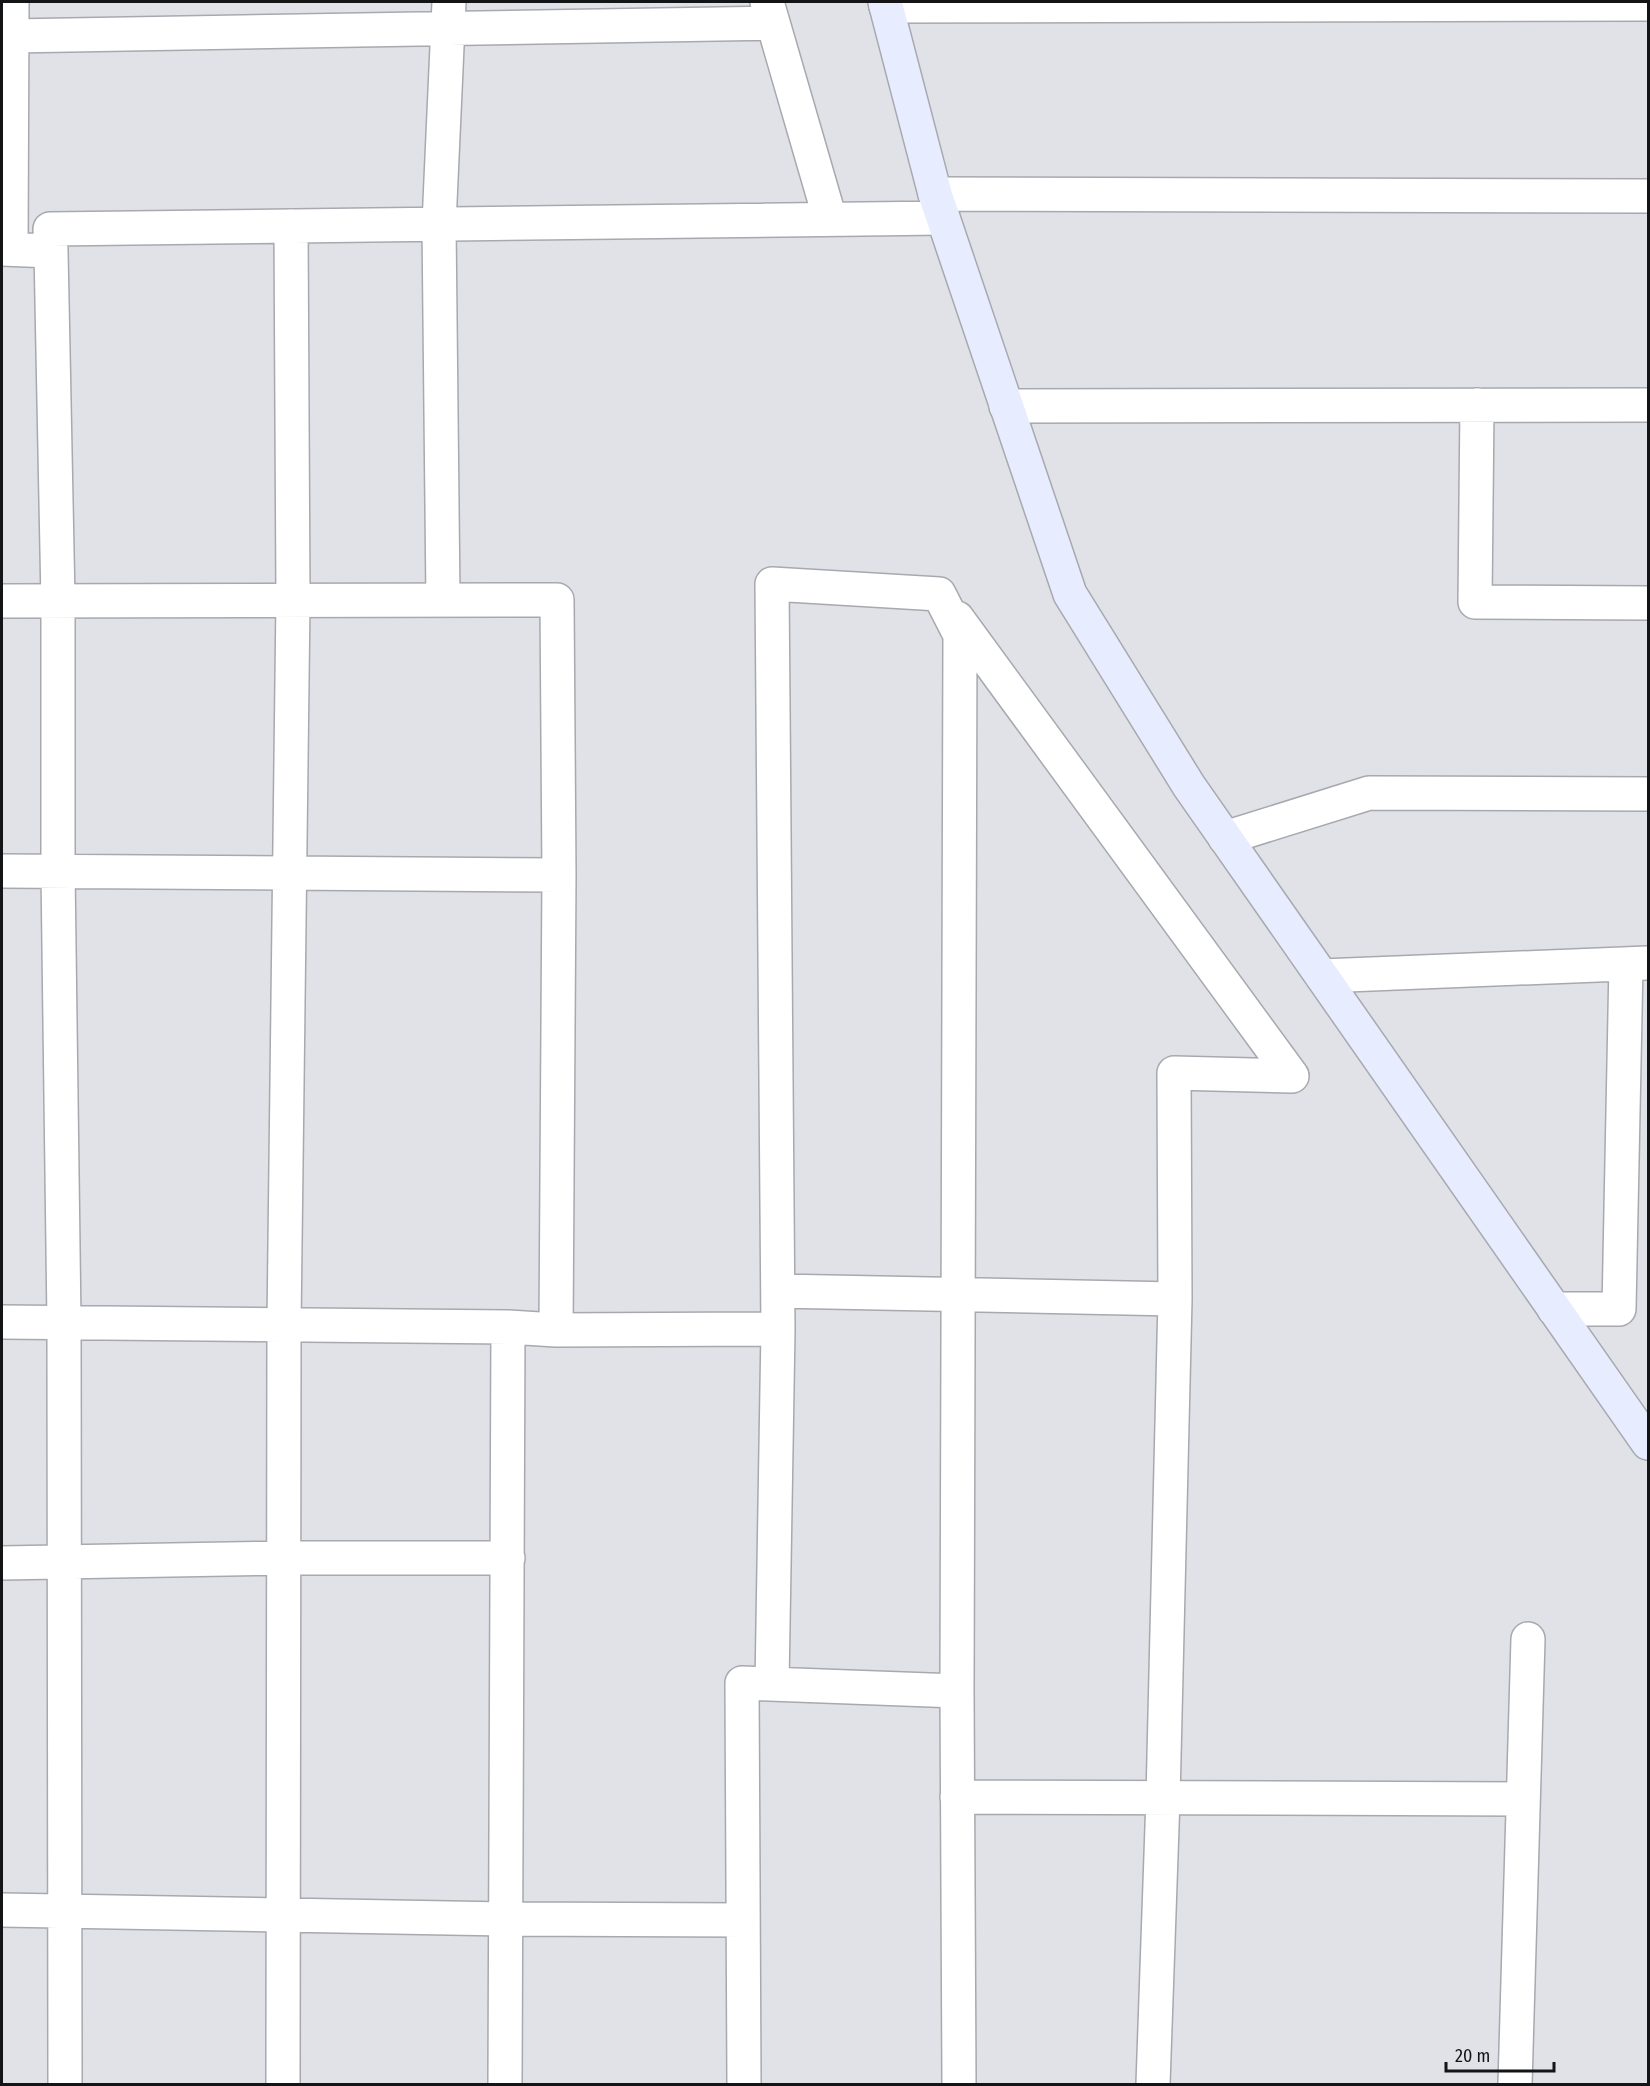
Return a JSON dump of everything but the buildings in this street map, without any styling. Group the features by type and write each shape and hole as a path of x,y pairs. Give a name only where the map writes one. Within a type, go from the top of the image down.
{"street":[{"path":"12,2 6,249 51,251"},
{"path":"1648,4 886,4 939,206 1070,594 1189,786 1648,1443"},
{"path":"12,36 448,15 770,12 830,219"},
{"path":"443,600 439,224 448,15"},
{"path":"65,2085 64,1323 58,871 58,601 50,229 830,219 939,206 1648,196"},
{"path":"283,2085 284,1325 293,600 291,226"},
{"path":"1477,405 1475,602 1648,603"},
{"path":"1006,406 1648,405"},
{"path":"772,1684 778,1291 772,584 939,594"},
{"path":"939,594 960,635 957,1691 959,2085"},
{"path":"939,594 1292,1076 1174,1073 1174,1299 1163,1798 1153,2085"},
{"path":"2,601 557,600 559,875 556,1330"},
{"path":"1225,838 1369,793 1648,794"},
{"path":"2,871 559,875"},
{"path":"1322,976 1637,964 1619,1309 1554,1308"},
{"path":"778,1291 1174,1299"},
{"path":"2,1322 508,1327 556,1330 778,1329"},
{"path":"505,2085 508,1327"},
{"path":"2,1563 284,1558 508,1558"},
{"path":"1515,2085 1528,1639"},
{"path":"744,2085 742,1683 957,1691"},
{"path":"957,1797 1523,1798"},
{"path":"2,1910 282,1916 743,1920"}]}
